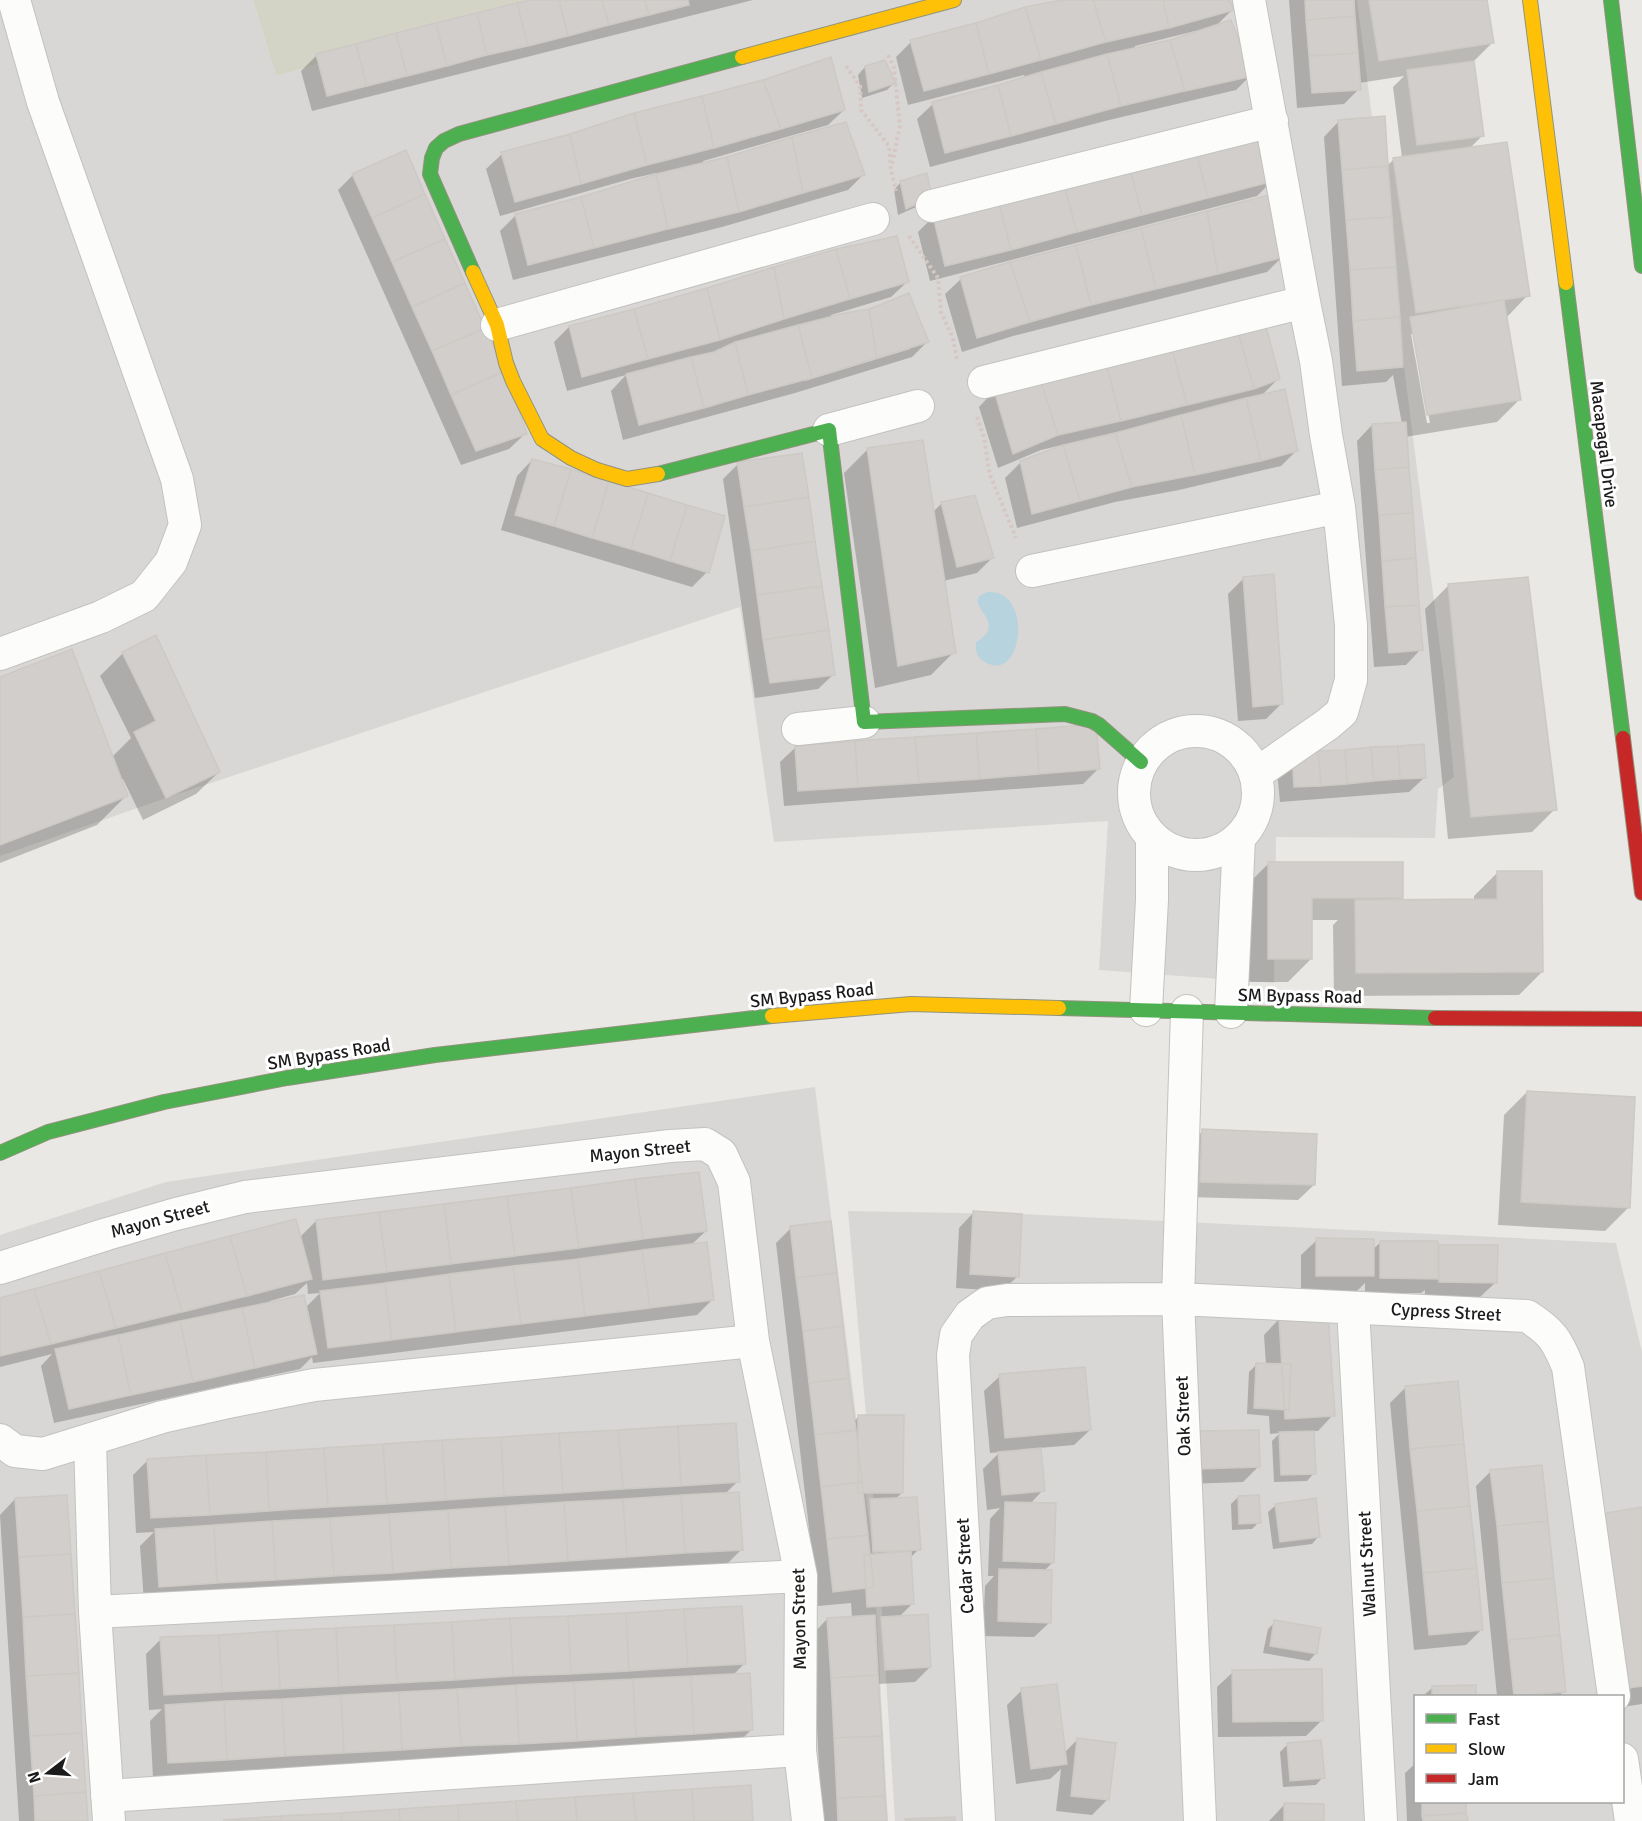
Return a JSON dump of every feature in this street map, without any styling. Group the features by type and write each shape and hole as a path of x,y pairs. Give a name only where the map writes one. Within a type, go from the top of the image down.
{"street":[{"path":"0,654 101,617 144,596 171,562 185,525 177,478 43,102 14,0"},
{"path":"918,406 668,472 627,479 597,470 571,458 542,440 513,381 497,325 430,174 431,159 438,143 459,134 954,0"},
{"path":"1249,0 1316,361 1339,507 1351,626 1351,680 1342,712 1256,774"},
{"name":"Macapagal Drive","path":"1530,0 1642,893"},
{"path":"1611,0 1642,266"},
{"path":"932,206 1272,122"},
{"path":"497,325 873,219"},
{"path":"984,382 1304,302"},
{"path":"829,430 864,722"},
{"path":"1032,571 1339,507"},
{"path":"798,729 864,722 1065,714 1099,725 1141,762"},
{"path":"1202,730 1226,737 1244,753 1256,774 1258,797 1252,820 1239,838 1219,851 1196,856 1172,851 1152,838 1137,815 1133,788 1141,762 1156,743 1178,732 1202,730"},
{"path":"1146,1010 1152,900 1152,838"},
{"path":"1231,1012 1239,838"},
{"name":"SM Bypass Road","path":"0,1153 48,1132 164,1102 287,1078 435,1055 808,1012 911,1004 1492,1019 1642,1019"},
{"name":"Oak Street","path":"1187,1011 1178,1299 1200,1821"},
{"name":"Mayon Street","path":"0,1268 176,1214 245,1197 670,1146 705,1144 721,1154 735,1182 753,1341 801,1576 800,1750 807,1821"},
{"name":"Cypress Street","path":"970,1315 987,1303 1007,1300 1178,1299 1527,1316 1545,1328 1559,1346 1568,1367 1614,1695"},
{"name":"Walnut Street","path":"1353,1308 1381,1821"},
{"name":"Cedar Street","path":"970,1315 956,1335 953,1355 979,1821"},
{"path":"0,1440 15,1451 43,1455 162,1417 314,1386 753,1341"},
{"path":"90,1440 95,1612 108,1809 800,1750"},
{"path":"95,1612 801,1576"},
{"path":"1624,1767 1631,1821"}],"path":[{"path":"891,170 900,126 894,68 878,40 878,29 879,21 894,15"},
{"path":"836,31 842,41 841,56 860,86 861,110 889,146 897,197"},
{"path":"904,231 938,278 940,312 953,338 958,365"},
{"path":"977,415 984,438 990,475 1032,571"}],"shaded area":[{"path":"0,0 253,0 276,76 560,0 1357,0 1445,687 1454,777 1438,789 1435,838 1276,837 1274,983 1099,970 1108,821 774,842 740,607 166,798 0,856"},
{"path":"253,0 553,0 276,76"},
{"path":"815,1087 873,1552 888,1821 0,1821 0,1235 166,1182"},
{"path":"848,1211 1022,1214 1616,1243 1642,1352 1642,1821 895,1821 878,1551"}],"water":[{"path":"988,592 1003,595 1012,605 1017,619 1018,635 1015,649 1008,660 998,665 982,660 976,648 976,642 986,634 989,627 977,601 980,596"}],"building":[{"path":"531,0 559,0 568,36 528,46 517,3"},
{"path":"559,0 602,0 609,25 568,36"},
{"path":"602,0 645,0 649,15 609,25"},
{"path":"645,0 688,0 689,5 649,15"},
{"path":"1062,0 1093,0 1106,42 1041,60 1025,7"},
{"path":"1093,0 1163,0 1169,28 1106,42"},
{"path":"1163,0 1230,0 1234,10 1169,28"},
{"path":"1305,0 1354,0 1355,16 1306,20"},
{"path":"1369,0 1487,0 1494,43 1379,61"},
{"path":"517,3 528,46 487,55 477,13"},
{"path":"1025,7 1041,60 989,74 976,23"},
{"path":"477,13 487,55 447,66 436,23"},
{"path":"1355,16 1358,53 1309,56 1306,20"},
{"path":"1231,20 1253,76 1185,91 1170,40"},
{"path":"436,23 447,66 407,76 396,33"},
{"path":"976,23 989,74 924,91 910,40"},
{"path":"396,33 407,76 367,86 356,44"},
{"path":"1170,40 1185,91 1121,106 1107,54"},
{"path":"356,44 367,86 327,96 316,54"},
{"path":"1358,53 1361,90 1312,93 1309,56"},
{"path":"1107,54 1121,106 1056,124 1041,72"},
{"path":"831,57 845,110 781,129 763,80"},
{"path":"885,60 896,83 869,92 865,66"},
{"path":"1474,61 1484,136 1417,145 1407,70"},
{"path":"1041,72 1056,124 1011,136 998,85"},
{"path":"763,80 781,129 714,148 702,96"},
{"path":"998,85 1011,136 945,153 932,102"},
{"path":"702,96 714,148 647,165 634,113"},
{"path":"634,113 647,165 581,184 570,134"},
{"path":"1385,116 1388,166 1342,170 1338,120"},
{"path":"846,122 865,175 803,193 792,137"},
{"path":"1260,130 1274,181 1208,198 1195,147"},
{"path":"570,134 581,184 515,202 501,152"},
{"path":"792,137 803,193 739,212 727,157"},
{"path":"1507,142 1530,296 1416,313 1393,158"},
{"path":"1195,147 1208,198 1142,215 1129,165"},
{"path":"406,150 425,194 372,218 352,174"},
{"path":"727,157 739,212 668,229 656,174"},
{"path":"1129,165 1142,215 1077,232 1063,181"},
{"path":"1388,166 1392,217 1346,220 1342,170"},
{"path":"927,173 932,197 906,209 900,181"},
{"path":"656,174 668,229 594,248 581,197"},
{"path":"1063,181 1077,232 1011,250 998,199"},
{"path":"425,194 445,239 392,262 372,218"},
{"path":"1273,194 1284,257 1218,274 1207,211"},
{"path":"581,197 594,248 528,265 515,214"},
{"path":"998,199 1011,250 945,266 933,216"},
{"path":"1207,211 1218,274 1156,289 1141,228"},
{"path":"1392,217 1396,267 1350,270 1346,220"},
{"path":"1141,228 1156,289 1091,305 1076,245"},
{"path":"897,236 909,282 850,299 836,249"},
{"path":"445,239 465,283 412,307 392,262"},
{"path":"1076,245 1091,305 1030,322 1010,262"},
{"path":"836,249 850,299 784,319 774,267"},
{"path":"1010,262 1030,322 977,338 960,277"},
{"path":"774,267 784,319 720,340 707,288"},
{"path":"1396,267 1400,317 1353,321 1350,270"},
{"path":"465,283 485,328 432,351 412,307"},
{"path":"707,288 720,340 648,359 634,309"},
{"path":"909,293 929,342 877,358 869,309"},
{"path":"1504,300 1521,400 1427,415 1410,317"},
{"path":"634,309 648,359 582,377 569,326"},
{"path":"869,309 877,358 812,378 798,325"},
{"path":"1400,317 1403,367 1357,371 1353,321"},
{"path":"1265,323 1280,379 1254,389 1237,328"},
{"path":"798,325 812,378 748,395 735,342"},
{"path":"485,328 505,371 451,395 432,351"},
{"path":"1237,328 1254,389 1187,405 1171,345"},
{"path":"735,342 748,395 704,408 691,357 714,352"},
{"path":"1171,345 1187,405 1121,421 1106,363"},
{"path":"691,357 704,408 639,425 626,374"},
{"path":"1106,363 1121,421 1058,435 1040,379"},
{"path":"505,371 527,434 476,451 451,395"},
{"path":"1040,379 1058,435 1013,454 994,390"},
{"path":"1285,389 1298,451 1261,461 1246,398"},
{"path":"1246,398 1261,461 1195,475 1181,415"},
{"path":"1181,415 1195,475 1132,487 1115,433"},
{"path":"1406,422 1409,467 1375,470 1372,424"},
{"path":"1115,433 1132,487 1080,501 1063,445"},
{"path":"923,440 956,653 898,666 867,448"},
{"path":"1063,445 1080,501 1032,514 1020,461"},
{"path":"802,453 809,497 744,507 737,462"},
{"path":"532,459 571,469 554,526 515,515"},
{"path":"1409,467 1413,513 1379,515 1375,470"},
{"path":"571,469 609,481 592,538 554,526"},
{"path":"609,481 648,493 631,549 592,538"},
{"path":"648,493 687,505 670,561 631,549"},
{"path":"975,495 994,558 957,567 941,502"},
{"path":"809,497 815,541 751,551 744,507"},
{"path":"687,505 725,516 709,573 670,561"},
{"path":"1413,513 1416,558 1382,561 1379,515"},
{"path":"815,541 822,586 757,595 751,551"},
{"path":"1416,558 1419,605 1385,607 1382,561"},
{"path":"1274,574 1283,704 1253,707 1243,577"},
{"path":"1528,577 1557,810 1471,817 1448,584"},
{"path":"822,586 829,630 763,640 757,595"},
{"path":"1419,605 1423,650 1389,653 1385,607"},
{"path":"829,630 835,675 770,683 763,640"},
{"path":"156,635 220,772 166,798 134,732 156,721 122,652"},
{"path":"72,649 128,796 0,845 0,677"},
{"path":"1096,724 1100,769 1039,774 1036,729"},
{"path":"1036,729 1039,774 980,779 976,733"},
{"path":"976,733 980,779 919,783 915,737"},
{"path":"915,737 919,783 858,787 855,741"},
{"path":"855,741 858,787 798,791 795,746"},
{"path":"1424,744 1426,778 1400,779 1398,746"},
{"path":"1398,746 1400,779 1374,781 1371,747"},
{"path":"1371,747 1374,781 1347,784 1345,750"},
{"path":"1345,750 1347,784 1321,786 1318,751"},
{"path":"1318,751 1321,786 1294,787 1292,754"},
{"path":"1268,862 1403,862 1403,898 1312,898 1312,959 1268,959"},
{"path":"1497,871 1542,871 1543,972 1356,973 1355,900 1497,899"},
{"path":"1527,1091 1635,1097 1630,1208 1521,1202"},
{"path":"1202,1129 1317,1134 1315,1185 1200,1182"},
{"path":"699,1172 707,1231 643,1239 635,1179"},
{"path":"635,1179 643,1239 579,1248 571,1188"},
{"path":"571,1188 579,1248 515,1256 507,1196"},
{"path":"507,1196 515,1256 451,1264 444,1204"},
{"path":"444,1204 451,1264 387,1272 379,1212"},
{"path":"973,1211 1022,1214 1019,1277 970,1274"},
{"path":"379,1212 387,1272 323,1280 316,1220"},
{"path":"296,1219 312,1279 247,1296 230,1236"},
{"path":"831,1221 837,1273 796,1278 790,1226"},
{"path":"230,1236 247,1296 182,1312 165,1253"},
{"path":"1316,1238 1374,1239 1374,1276 1316,1276"},
{"path":"1380,1241 1438,1241 1438,1279 1380,1278"},
{"path":"707,1242 714,1300 650,1308 642,1250"},
{"path":"1439,1245 1498,1245 1497,1283 1439,1282"},
{"path":"642,1250 650,1308 585,1316 578,1259"},
{"path":"165,1253 182,1312 116,1328 99,1271"},
{"path":"578,1259 585,1316 521,1324 513,1266"},
{"path":"513,1266 521,1324 456,1332 449,1274"},
{"path":"99,1271 116,1328 51,1344 34,1289"},
{"path":"837,1273 843,1326 803,1331 796,1278"},
{"path":"449,1274 456,1332 392,1340 385,1283"},
{"path":"385,1283 392,1340 328,1348 320,1291"},
{"path":"34,1289 51,1344 0,1356 0,1298"},
{"path":"304,1295 317,1354 255,1368 242,1308"},
{"path":"242,1308 255,1368 193,1382 180,1321"},
{"path":"1328,1314 1335,1416 1285,1419 1279,1318"},
{"path":"180,1321 193,1382 131,1395 118,1335"},
{"path":"843,1326 849,1378 809,1383 803,1331"},
{"path":"118,1335 131,1395 69,1409 55,1349"},
{"path":"1256,1363 1291,1364 1289,1410 1254,1408"},
{"path":"1085,1367 1091,1430 1005,1438 999,1374"},
{"path":"849,1378 856,1430 815,1435 809,1383"},
{"path":"1458,1381 1464,1444 1410,1449 1405,1386"},
{"path":"858,1415 904,1415 903,1493 858,1493"},
{"path":"736,1423 740,1482 681,1486 678,1426"},
{"path":"678,1426 681,1486 623,1489 618,1430"},
{"path":"618,1430 623,1489 563,1493 559,1433"},
{"path":"856,1430 862,1482 821,1487 815,1435"},
{"path":"1259,1430 1260,1467 1200,1469 1200,1431"},
{"path":"1314,1431 1316,1474 1281,1475 1279,1432"},
{"path":"559,1433 563,1493 504,1496 501,1437"},
{"path":"501,1437 504,1496 446,1500 442,1440"},
{"path":"442,1440 446,1500 387,1504 383,1444"},
{"path":"383,1444 387,1504 328,1507 324,1448"},
{"path":"1464,1444 1470,1506 1417,1511 1410,1449"},
{"path":"324,1448 328,1507 269,1511 266,1452"},
{"path":"1041,1448 1045,1491 1002,1495 998,1452"},
{"path":"266,1452 269,1511 210,1515 206,1455"},
{"path":"206,1455 210,1515 151,1518 147,1459"},
{"path":"1542,1465 1548,1521 1497,1526 1490,1470"},
{"path":"862,1482 868,1535 827,1539 821,1487"},
{"path":"739,1492 743,1550 685,1553 681,1495"},
{"path":"67,1495 71,1554 19,1557 15,1498"},
{"path":"681,1495 685,1553 627,1557 623,1499"},
{"path":"1259,1495 1261,1523 1239,1524 1238,1496"},
{"path":"917,1497 921,1550 873,1552 870,1499"},
{"path":"1316,1498 1320,1537 1280,1542 1275,1504"},
{"path":"623,1499 627,1557 568,1561 564,1502"},
{"path":"564,1502 568,1561 509,1565 505,1506"},
{"path":"1005,1502 1056,1503 1054,1563 1003,1561"},
{"path":"505,1506 509,1565 451,1568 448,1510"},
{"path":"1470,1506 1477,1568 1423,1573 1417,1511"},
{"path":"1642,1507 1642,1686 1630,1688 1600,1514"},
{"path":"448,1510 451,1568 393,1573 389,1514"},
{"path":"389,1514 393,1573 334,1576 330,1518"},
{"path":"330,1518 334,1576 276,1580 272,1521"},
{"path":"272,1521 276,1580 217,1583 214,1525"},
{"path":"1548,1521 1554,1578 1502,1583 1497,1526"},
{"path":"214,1525 217,1583 159,1587 155,1529"},
{"path":"868,1535 874,1587 833,1592 827,1539"},
{"path":"911,1551 914,1604 867,1607 864,1555"},
{"path":"71,1554 75,1614 23,1617 19,1557"},
{"path":"1477,1568 1483,1630 1429,1635 1423,1573"},
{"path":"999,1569 1052,1570 1051,1623 998,1621"},
{"path":"1554,1578 1560,1635 1508,1640 1502,1583"},
{"path":"742,1606 746,1664 688,1667 684,1609"},
{"path":"684,1609 688,1667 629,1671 626,1613"},
{"path":"626,1613 629,1671 571,1674 568,1616"},
{"path":"75,1614 79,1673 26,1676 23,1617"},
{"path":"928,1614 931,1667 885,1670 881,1617"},
{"path":"875,1615 878,1675 831,1678 827,1618"},
{"path":"568,1616 571,1674 513,1676 510,1618"},
{"path":"510,1618 513,1676 455,1680 452,1622"},
{"path":"1274,1620 1321,1628 1317,1654 1270,1646"},
{"path":"452,1622 455,1680 397,1683 394,1625"},
{"path":"394,1625 397,1683 339,1686 336,1628"},
{"path":"336,1628 339,1686 280,1689 277,1631"},
{"path":"277,1631 280,1689 222,1692 219,1635"},
{"path":"219,1635 222,1692 164,1695 160,1637"},
{"path":"1560,1635 1566,1692 1514,1695 1508,1640"},
{"path":"1322,1669 1323,1721 1233,1722 1232,1670"},
{"path":"79,1673 82,1733 30,1736 26,1676"},
{"path":"750,1673 753,1730 694,1734 691,1676"},
{"path":"878,1675 882,1736 834,1738 831,1678"},
{"path":"691,1676 694,1734 636,1737 633,1679"},
{"path":"633,1679 636,1737 577,1741 574,1682"},
{"path":"574,1682 577,1741 519,1744 516,1685"},
{"path":"1057,1684 1067,1764 1031,1769 1021,1688"},
{"path":"516,1685 519,1744 461,1746 457,1689"},
{"path":"1476,1685 1476,1695 1432,1695 1432,1686"},
{"path":"457,1689 461,1746 402,1750 399,1692"},
{"path":"399,1692 402,1750 344,1753 341,1695"},
{"path":"341,1695 344,1753 285,1756 282,1699"},
{"path":"282,1699 285,1756 227,1760 224,1701"},
{"path":"224,1701 227,1760 168,1763 165,1705"},
{"path":"82,1733 86,1792 34,1796 30,1736"},
{"path":"882,1736 885,1796 837,1798 834,1738"},
{"path":"1077,1738 1116,1743 1109,1800 1071,1796"},
{"path":"1321,1740 1325,1778 1290,1781 1287,1743"},
{"path":"751,1785 753,1821 694,1821 692,1789"},
{"path":"692,1789 694,1821 636,1821 633,1793"},
{"path":"86,1792 88,1821 35,1821 34,1796"},
{"path":"633,1793 636,1821 577,1821 575,1797"},
{"path":"885,1796 887,1821 838,1821 837,1798"},
{"path":"575,1797 577,1821 518,1821 516,1801"},
{"path":"516,1801 518,1821 459,1821 458,1805"},
{"path":"1284,1803 1324,1804 1324,1821 1284,1821"},
{"path":"1422,1803 1466,1803 1466,1813 1422,1816"},
{"path":"458,1805 459,1821 400,1821 399,1809"},
{"path":"399,1809 400,1821 341,1821 341,1813"},
{"path":"341,1813 341,1821 281,1821 281,1816"},
{"path":"1466,1813 1468,1821 1423,1821 1422,1816"},
{"path":"281,1816 281,1821 223,1820"},
{"path":"955,1817 955,1821 906,1821 905,1819"}],"traffic: fast":[{"path":"1611,0 1642,266"},
{"path":"473,272 430,174 436,148 444,141 459,134 742,57"},
{"path":"1566,283 1623,738"},
{"path":"658,474 829,430 864,722 1065,714 1099,725 1141,762"},
{"path":"1059,1008 1435,1018"},
{"path":"0,1153 48,1132 164,1102 287,1078 435,1055 772,1016"}],"traffic: slow":[{"path":"742,57 954,0"},
{"path":"1530,0 1566,283"},
{"path":"473,272 497,325 513,381 542,439 571,458 597,470 627,479 658,474"},
{"path":"772,1016 911,1004 1059,1008"}],"traffic: jam":[{"path":"1623,738 1642,893"},
{"path":"1435,1018 1642,1019"}]}
